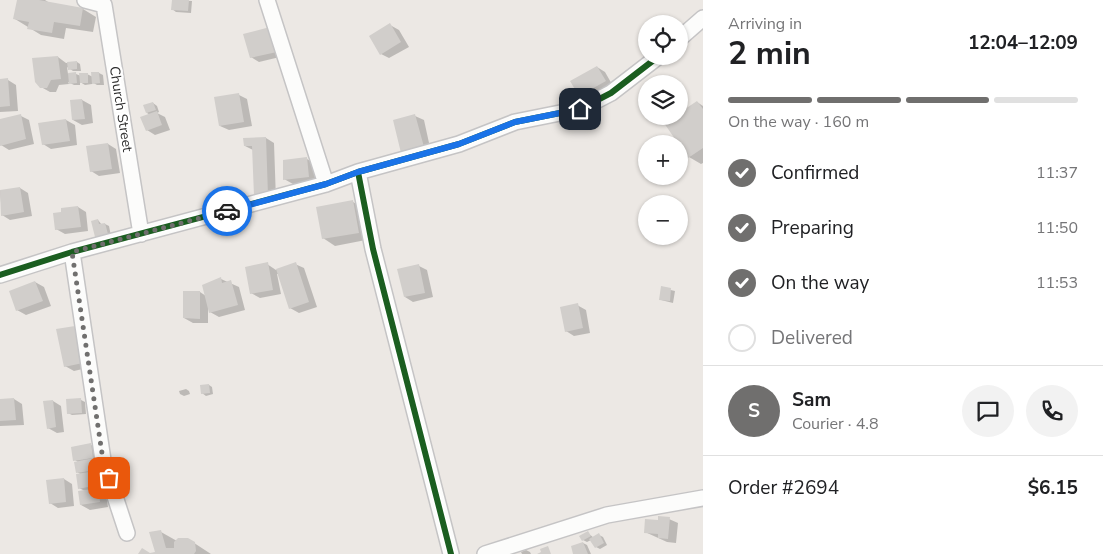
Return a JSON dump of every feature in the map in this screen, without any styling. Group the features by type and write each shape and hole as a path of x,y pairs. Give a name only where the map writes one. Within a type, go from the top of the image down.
{"street":[{"name":"Church Street","path":"85,0 104,5 141,234"},
{"path":"267,0 326,184"},
{"path":"688,31 703,18"},
{"path":"0,275 72,252 326,184 358,172 459,144 515,122 580,109 611,93 647,65"},
{"path":"358,172 373,248 451,554"},
{"path":"72,252 103,460 127,533"},
{"path":"485,554 607,515 703,498"}],"building":[{"path":"17,0 39,0 83,8 80,26 54,22 52,33 27,29 29,22 13,19"},
{"path":"172,0 189,0 188,11 171,10"},
{"path":"390,23 401,42 380,55 369,36"},
{"path":"270,27 277,52 250,58 243,34"},
{"path":"58,56 61,79 51,80 47,88 40,88 35,82 32,58"},
{"path":"77,61 77,69 68,70 67,62"},
{"path":"597,66 606,81 579,96 570,81"},
{"path":"76,72 77,83 69,84 68,73"},
{"path":"91,72 99,72 100,83 92,84"},
{"path":"79,73 88,73 88,83 80,83"},
{"path":"8,78 10,106 0,107 0,79"},
{"path":"239,93 244,122 219,126 214,97"},
{"path":"82,99 85,119 72,120 70,100"},
{"path":"697,101 703,109 703,148 688,158 688,135 672,135 665,125 688,125 688,107"},
{"path":"153,102 156,110 146,113 143,105"},
{"path":"157,111 162,125 146,131 140,117"},
{"path":"21,114 26,139 0,146 0,119"},
{"path":"415,114 424,147 401,153 393,120"},
{"path":"66,119 70,141 42,145 38,123"},
{"path":"266,137 268,195 254,196 252,146 244,146 243,138"},
{"path":"108,143 112,169 90,172 86,146"},
{"path":"307,157 309,177 283,180 283,160"},
{"path":"20,187 24,212 1,216 0,190"},
{"path":"353,200 359,233 322,239 316,207"},
{"path":"78,206 81,227 55,230 53,213 61,212 61,208"},
{"path":"98,219 99,224 105,223 108,234 95,237 91,221"},
{"path":"268,262 273,290 250,294 245,267"},
{"path":"296,262 309,302 289,309 276,269"},
{"path":"419,264 425,293 404,297 397,269"},
{"path":"221,277 222,283 231,280 238,305 209,313 202,285"},
{"path":"35,281 43,301 16,311 9,291"},
{"path":"661,286 671,288 670,301 659,300"},
{"path":"183,291 200,291 200,319 183,318"},
{"path":"578,303 583,328 565,332 560,307"},
{"path":"75,326 83,363 64,367 56,329"},
{"path":"209,384 210,393 201,394 200,385"},
{"path":"14,398 16,420 0,421 0,399"},
{"path":"81,398 82,413 67,414 66,399"},
{"path":"53,400 56,427 47,429 43,401"},
{"path":"91,443 93,458 73,461 71,447"},
{"path":"94,458 96,470 76,473 74,462"},
{"path":"96,471 98,485 78,489 76,474"},
{"path":"64,478 66,502 49,504 46,480"},
{"path":"98,488 100,502 80,505 78,491"},
{"path":"658,516 670,517 668,539 658,538 658,534 644,533 645,519 658,520"},
{"path":"161,530 166,548 174,548 174,542 178,538 188,538 195,542 196,551 194,554 138,554 142,548 150,553 155,552 149,532"},
{"path":"588,531 591,536 582,541 579,536"},
{"path":"599,533 604,543 595,548 589,539"},
{"path":"583,542 588,554 573,554 571,546"},
{"path":"548,546 551,554 537,554 541,552 540,549"}],"cycle path":[{"path":"0,275 72,252 326,184 358,172 459,144 515,122 580,109 611,93 647,65"},
{"path":"358,172 373,249 451,554"}],"way so far":[{"path":"109,478 103,460 72,252 227,211"}],"route":[{"path":"227,211 326,184 358,172 459,144 515,122 573,112 580,109"}]}
